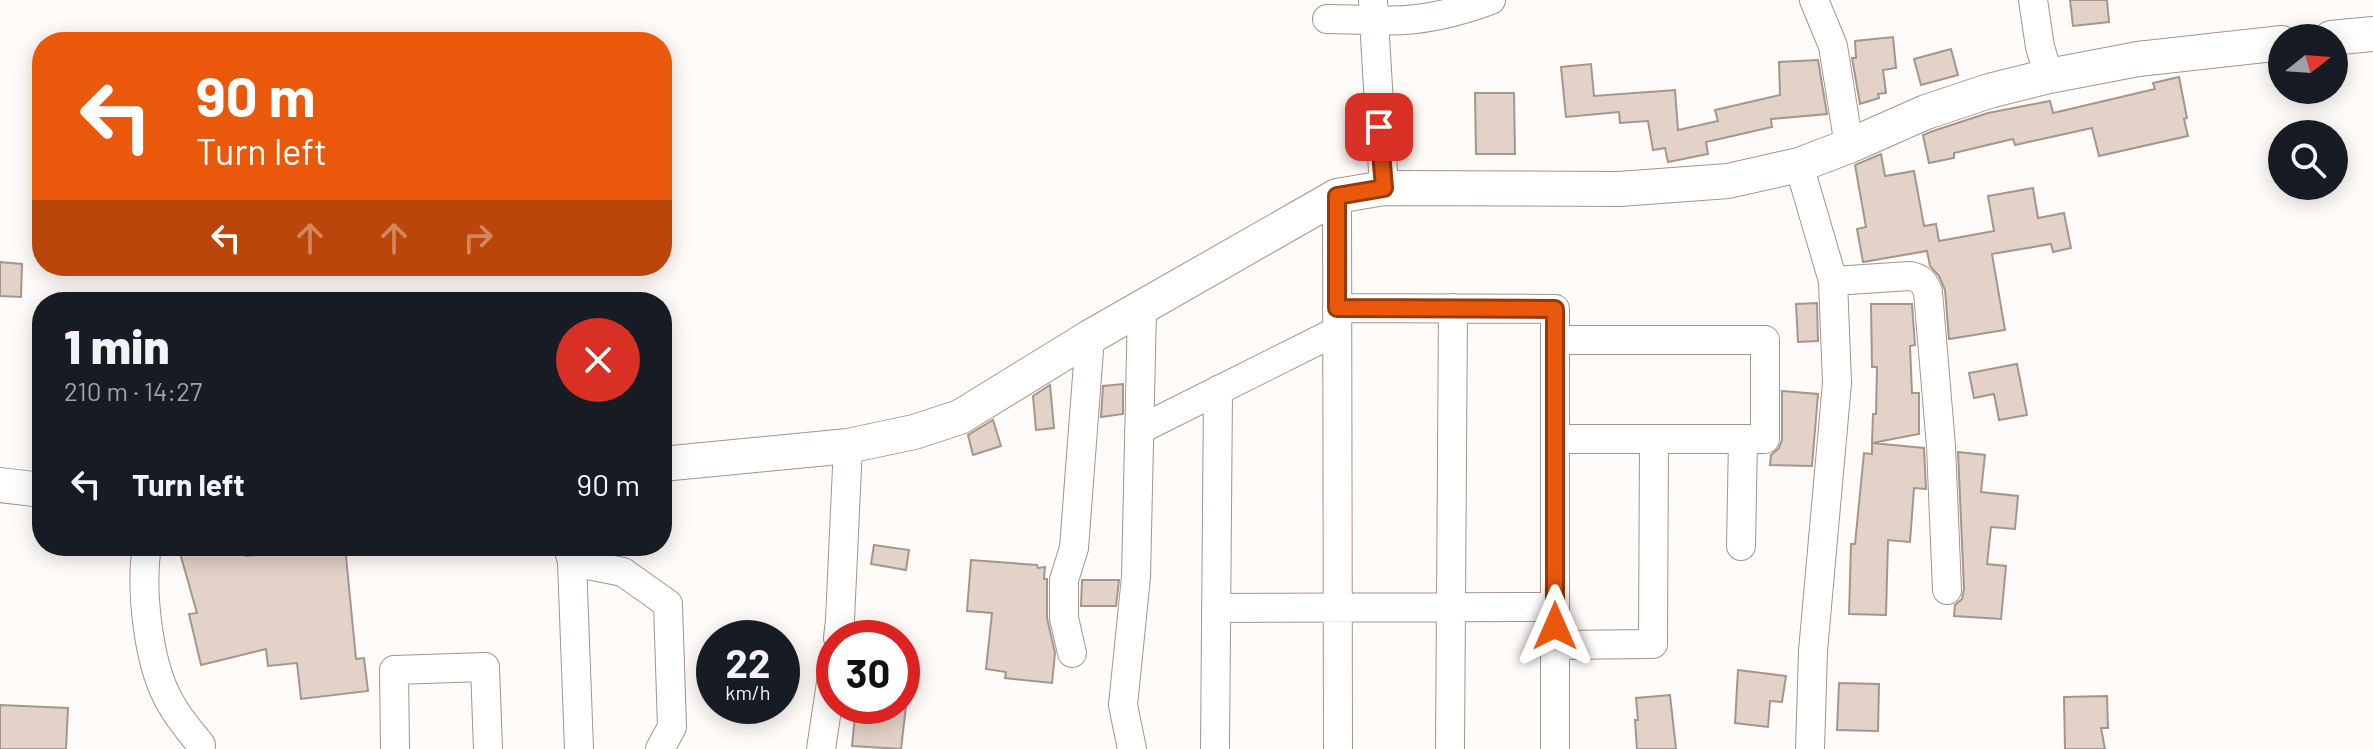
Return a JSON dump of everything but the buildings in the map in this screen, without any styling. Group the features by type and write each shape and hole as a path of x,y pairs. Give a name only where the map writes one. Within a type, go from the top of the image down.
{"street":[{"path":"1327,19 1373,10 1389,21 1437,16 1461,5 1491,0"},
{"path":"1814,0 1833,46 1849,146"},
{"path":"2033,0 2040,47 2049,76"},
{"path":"1373,10 1384,188"},
{"path":"2348,36 2373,34"},
{"path":"672,463 848,446 914,432 960,417 1090,337 1337,196 1384,188 1619,189 1728,181 1799,165 1926,112 1989,91 2138,59 2268,45"},
{"path":"1799,165 1833,281 1837,383 1813,651 1810,749"},
{"path":"1337,196 1338,749"},
{"path":"1833,281 1910,276 1919,278 1928,292 1941,446 1947,590"},
{"path":"1139,430 1218,390 1337,319 1453,308 1555,309 1555,749"},
{"path":"1450,749 1453,308"},
{"path":"1132,749 1123,705 1136,577 1142,309"},
{"path":"1072,653 1064,618 1064,580 1074,548 1090,337"},
{"path":"1555,340 1765,340 1765,439 1555,439"},
{"path":"1215,749 1218,390"},
{"path":"1555,645 1653,644 1654,439"},
{"path":"1741,546 1743,439"},
{"path":"840,620 848,446"},
{"path":"0,485 32,489"},
{"path":"146,556 145,607 152,654 170,703 201,745"},
{"path":"570,556 579,749"},
{"path":"576,556 623,572 668,604 672,727 660,749"},
{"path":"1216,608 1555,607"},
{"path":"395,749 394,670 485,667 488,749"},
{"path":"821,749 825,724"}],"route":[{"path":"1379,127 1384,188 1337,196 1337,308 1555,309 1555,626"}]}
